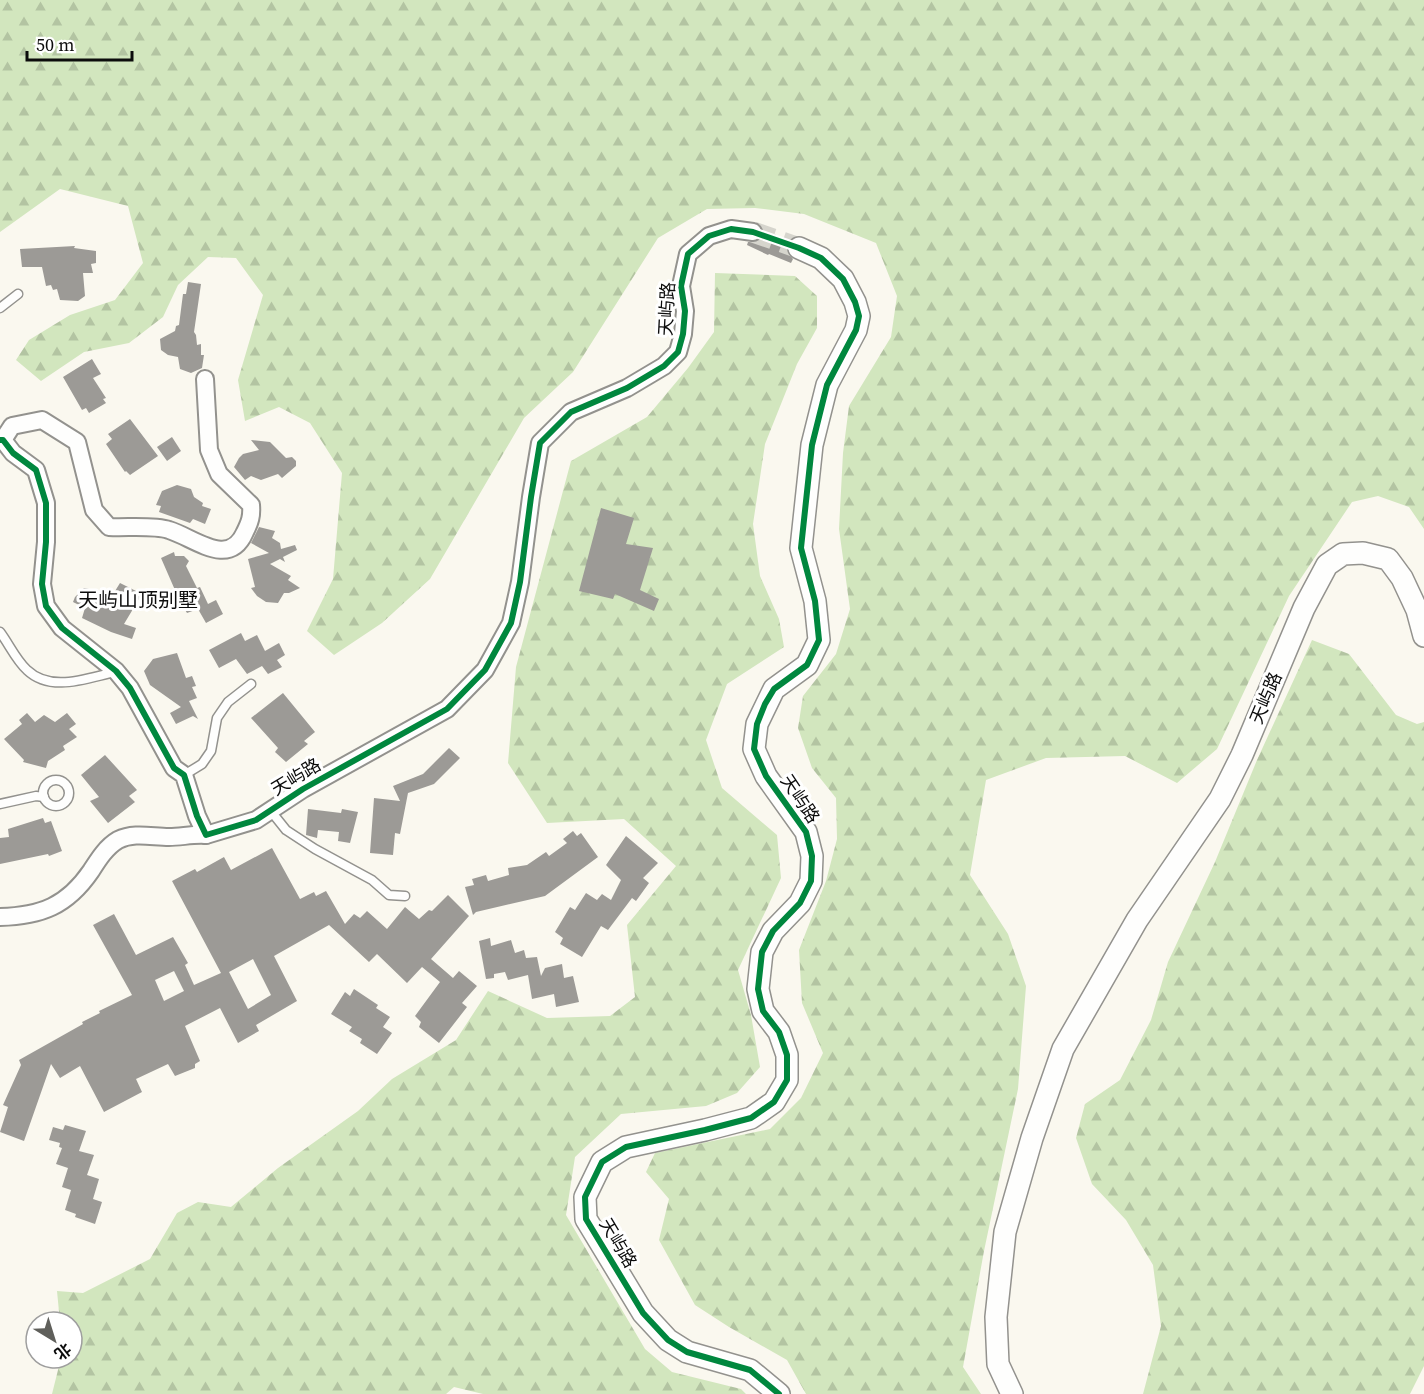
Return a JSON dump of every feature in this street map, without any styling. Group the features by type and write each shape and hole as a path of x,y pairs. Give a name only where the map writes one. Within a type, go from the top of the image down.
{"street":[{"name":"天屿路","path":"0,917 40,913 64,901 80,887 104,853 118,840 136,835 168,837 206,835 256,820 303,789 447,709 485,670 511,623 520,582 540,443 571,412 627,388 664,366 678,352 683,334 685,311 681,286 688,254 709,236 731,229 753,232"},
{"name":"天屿路","path":"779,1394 750,1370 687,1352 668,1340 643,1312 586,1219 585,1197 602,1161 626,1147 751,1118 774,1102 787,1080 787,1055 779,1032 763,1011 758,989 762,952 772,931 800,903 811,881 812,856 806,832 766,776 754,749 756,724 774,689 807,665 819,640 815,601 801,548 812,446 827,386 856,330 859,316 855,302 843,279 821,258 799,248"},
{"path":"205,379 209,450 219,474 251,505 252,517 242,539 231,549 217,550 168,529 109,527 94,510 76,442 42,420 12,426 1,440 13,453 36,470 46,503 46,542 42,584 46,606 62,628 116,672 130,688 174,768 183,775 206,835"},
{"name":"天屿路","path":"1012,1394 998,1364 996,1317 1005,1232 1032,1138 1064,1049 1137,920 1220,799 1242,755 1304,608 1327,565 1343,554 1363,553 1388,559 1402,578 1417,610 1424,636"}],"lane":[{"path":"0,308 18,294"},
{"path":"0,632 26,670 44,682 56,683 116,672"},
{"path":"183,775 202,764 211,751 217,718 228,702 251,684"},
{"path":"0,804 36,796 44,797"},
{"path":"270,810 286,830 315,849 372,880 389,895 405,896"}],"green space":[{"path":"0,0 1424,0 1424,529 1409,507 1378,496 1352,502 1289,596 1217,749 1177,783 1125,756 1046,758 986,780 970,875 1008,934 1026,986 1018,1089 984,1251 963,1367 981,1394 806,1394 787,1360 695,1305 659,1240 669,1199 646,1172 655,1153 770,1129 801,1098 823,1053 802,1003 799,950 826,881 837,839 836,798 812,768 798,728 803,696 836,654 850,609 839,529 843,453 849,406 891,337 897,296 876,243 804,214 755,208 707,209 658,238 573,372 524,418 430,579 382,623 334,655 307,631 333,579 342,473 310,423 279,407 245,421 238,380 263,295 236,258 208,257 178,285 163,317 129,343 84,352 41,381 16,360 29,340 70,315 115,300 143,263 128,206 60,189 0,232"},
{"path":"715,273 795,276 817,296 817,328 797,364 765,444 753,524 760,576 779,619 784,647 727,684 706,740 722,788 777,835 781,878 738,970 751,1015 760,1067 737,1093 706,1106 621,1114 575,1157 566,1215 645,1349 672,1372 741,1389 746,1394 483,1394 454,1387 446,1394 52,1394 58,1370 84,1370 84,1310 59,1310 57,1291 83,1293 150,1259 177,1213 198,1202 231,1207 278,1168 358,1111 392,1079 456,1040 488,991 547,1018 610,1016 635,997 627,925 676,866 624,819 547,823 508,763 516,667 571,461 647,417 688,368 714,332"},
{"path":"1312,640 1349,654 1396,715 1417,724 1424,722 1424,1366 1410,1394 1143,1394 1161,1326 1153,1265 1126,1220 1092,1184 1076,1138 1085,1104 1120,1080 1151,1020 1168,962 1215,862 1257,760"}],"building":[{"path":"763,228 776,235 773,239 788,243 786,250 793,259 791,263 747,245 748,242 761,239"},
{"path":"75,246 74,248 96,251 96,263 91,264 93,273 83,273 85,296 78,301 60,300 57,289 53,290 51,285 46,286 42,267 22,267 20,249"},
{"path":"188,282 201,284 194,332 197,345 201,344 201,355 204,355 202,368 191,373 180,369 178,357 168,355 161,350 160,339 175,331 176,326 179,325 183,294 186,294"},
{"path":"92,359 101,374 93,378 106,398 103,399 106,403 89,413 86,408 82,410 63,377"},
{"path":"130,419 158,456 130,475 125,472 106,444 112,439 108,434"},
{"path":"172,437 181,451 167,461 157,447"},
{"path":"251,440 270,442 286,458 292,457 296,461 296,466 282,478 278,474 261,480 251,476 245,480 234,467 243,454 259,450"},
{"path":"177,485 191,489 194,497 203,503 202,506 211,509 205,524 193,519 190,523 159,512 161,506 156,505 162,491"},
{"path":"601,508 634,518 626,544 653,548 640,590 659,599 654,611 615,594 613,599 579,591"},
{"path":"259,527 275,531 272,538 280,543 281,549 295,545 297,550 283,557 285,562 280,559 270,564 291,576 288,580 300,588 284,593 278,603 266,602 251,588 255,587 248,559 269,553 251,543"},
{"path":"174,552 175,556 184,556 189,561 186,566 197,588 200,587 208,604 216,600 223,614 206,623 198,609 187,613 184,608 181,610 175,598 178,597 161,558"},
{"path":"120,583 142,594 124,624 136,628 132,639 82,618 85,608 73,602 84,588 89,589 107,604"},
{"path":"241,633 245,641 257,635 265,651 279,643 285,655 277,660 282,667 268,674 262,666 247,674 236,659 219,668 209,650"},
{"path":"177,653 186,678 192,676 196,686 192,687 197,698 189,701 198,719 193,716 176,724 170,713 181,707 150,685 144,671 153,659"},
{"path":"283,693 315,732 304,741 308,744 286,762 275,752 278,748 251,718"},
{"path":"27,713 35,722 44,715 55,722 67,713 76,724 69,729 77,737 63,746 65,750 48,761 46,768 23,762 24,760 4,739 22,724 19,720"},
{"path":"449,748 460,758 434,784 408,793 400,834 395,833 393,855 370,853 374,798 400,801 393,786 423,774"},
{"path":"105,755 137,790 129,796 135,802 108,823 90,801 99,797 81,775"},
{"path":"308,809 341,813 342,809 358,812 350,843 338,841 339,832 318,830 317,838 306,835"},
{"path":"43,818 45,823 51,821 62,851 49,856 48,854 0,864 0,838 9,837 8,829"},
{"path":"573,831 577,836 581,833 598,857 545,896 476,912 473,915 465,887 474,885 472,879 486,875 488,881 509,875 508,868 527,865 546,852 549,856 567,843 563,839"},
{"path":"626,836 658,863 643,878 649,883 636,901 632,898 608,930 601,926 582,957 560,944 563,938 555,932 570,907 575,910 586,893 597,900 602,894 611,900 621,880 606,865"},
{"path":"272,848 300,899 314,892 316,896 326,891 345,924 354,914 360,918 367,911 387,929 405,907 419,919 429,910 432,911 448,895 469,916 431,959 453,978 459,971 477,986 462,1003 467,1007 439,1043 419,1027 421,1022 415,1016 440,982 422,967 407,983 377,954 369,962 329,925 274,956 297,1001 256,1025 259,1031 238,1043 220,1008 185,1026 200,1061 195,1064 195,1068 175,1076 168,1064 136,1079 142,1092 104,1112 80,1066 60,1078 51,1064 24,1141 0,1132 8,1107 3,1105 21,1065 19,1060 83,1024 82,1022 100,1013 99,1011 132,995 93,925 114,914 136,955 173,937 188,963 185,965 194,985 221,973 172,881 195,869 197,872 224,857 231,870","holes":["253,959 271,995 248,1009 229,972","174,971 184,991 164,1001 155,980"]},
{"path":"490,938 491,946 511,940 515,953 524,950 526,958 537,957 541,976 545,968 562,964 564,978 573,976 579,1002 556,1007 554,994 532,999 528,975 508,980 505,972 494,974 494,978 486,979 479,941"},
{"path":"354,989 378,1005 376,1008 390,1017 383,1027 392,1033 377,1054 360,1043 362,1039 349,1031 352,1027 331,1014 345,992 350,996"},
{"path":"65,1125 86,1131 79,1151 94,1155 87,1175 99,1179 93,1199 102,1202 95,1224 75,1217 76,1214 65,1210 71,1190 62,1187 68,1168 56,1164 62,1148 59,1147 60,1143 49,1140 53,1127 63,1130"}],"tunnel":[{"path":"753,232 799,248"}],"cycle path":[{"path":"0,440 3,440 13,453 36,470 46,503 46,542 42,584 46,606 62,628 116,671 130,688 174,768 184,775 197,816 206,835 256,820 303,789 447,709 485,670 511,623 520,582 540,443 571,412 627,388 664,366 678,352 683,334 685,311 681,286 688,254 709,236 731,229 753,232 821,258 843,279 855,302 859,316 856,330 827,385 812,445 801,548 815,601 819,640 807,665 774,689 765,704 757,724 754,749 766,776 806,832 812,856 811,881 800,903 773,931 762,952 758,989 763,1011 779,1032 787,1055 787,1080 774,1102 751,1118 626,1147 602,1162 585,1197 586,1219 643,1313 668,1340 687,1352 750,1370 779,1394"}],"district":[{"name":"天屿山顶别墅","path":"138,600"}]}
